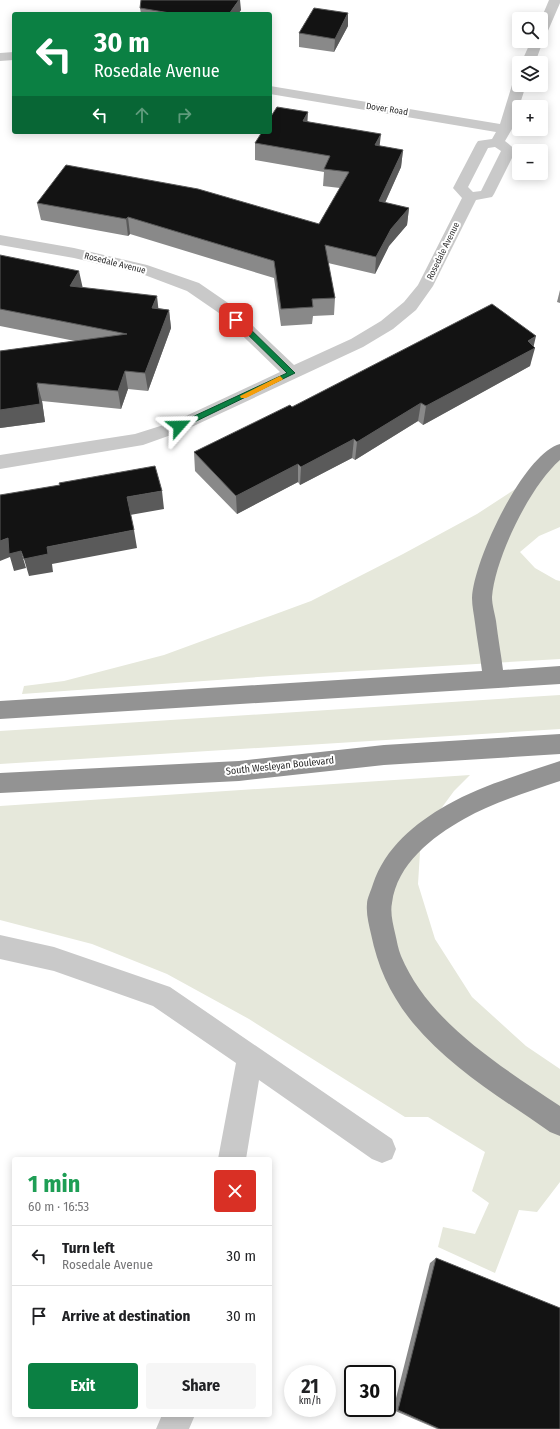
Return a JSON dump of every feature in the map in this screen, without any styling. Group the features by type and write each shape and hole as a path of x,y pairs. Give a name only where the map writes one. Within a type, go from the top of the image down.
{"highway":[{"path":"494,679 482,599 485,578 494,553 516,504 532,478 547,461 560,450"},
{"path":"0,710 560,675"},
{"name":"South Wesleyan Boulevard","path":"0,783 239,771 384,755 560,744"},
{"path":"560,772 472,804 444,819 420,836 401,856 388,874 379,903 382,936 390,962 404,990 417,1008 460,1050 560,1122"}],"street":[{"path":"548,16 555,0"},
{"path":"0,57 12,56"},
{"name":"Dover Road","path":"272,90 505,129"},
{"path":"498,143 505,129 517,92"},
{"path":"498,143 509,150 487,194 470,197 460,188 483,144 498,143"},
{"name":"Rosedale Avenue","path":"0,462 137,440 179,426 356,343 387,325 410,306 425,286 470,197"},
{"name":"Rosedale Avenue","path":"0,240 74,253 147,270 193,287 225,309 292,373"},
{"path":"0,947 54,959 161,996 382,1149"},
{"path":"232,1157 250,1057"},
{"path":"172,1429 178,1417"}],"shaded area":[{"path":"560,460 560,527 539,536 520,552 535,568 560,581 560,659 273,676 22,694 24,686 64,681 164,655 311,601 477,514"},
{"path":"560,695 560,729 0,764 0,731"},
{"path":"470,775 454,791 421,836 418,884 435,939 472,997 526,1046 560,1069 560,1182 537,1212 519,1210 495,1273 438,1247 443,1227 475,1234 489,1203 472,1191 485,1152 428,1117 405,1117 249,1019 167,974 92,944 0,920 0,806"}],"building":[{"path":"141,0 239,0 230,12 164,12 140,8"},
{"path":"314,8 348,13 335,39 299,33"},
{"path":"277,107 308,112 303,121 381,134 375,145 403,150 379,201 409,208 391,229 376,257 325,245 335,298 312,299 313,307 281,309 274,261 128,217 126,219 37,203 66,165 198,189 319,224 349,172 324,169 330,156 255,143 261,134 272,134 272,115"},
{"path":"0,255 79,271 70,286 157,296 152,308 169,310 145,373 125,371 118,391 37,383 40,404 0,410 0,351 127,334 0,309"},
{"path":"492,304 536,336 528,341 535,348 426,406 421,403 357,442 354,439 301,467 298,464 236,496 194,452 290,405 292,407"},
{"path":"155,466 162,491 127,497 134,530 47,547 48,554 24,559 21,551 9,554 8,538 0,541 0,495 60,485 59,483"},
{"path":"436,1258 560,1308 560,1429 440,1429 398,1410"}],"slow traffic":[{"path":"243,396 280,379"}],"route":[{"path":"179,426 292,373 236,320"}]}
